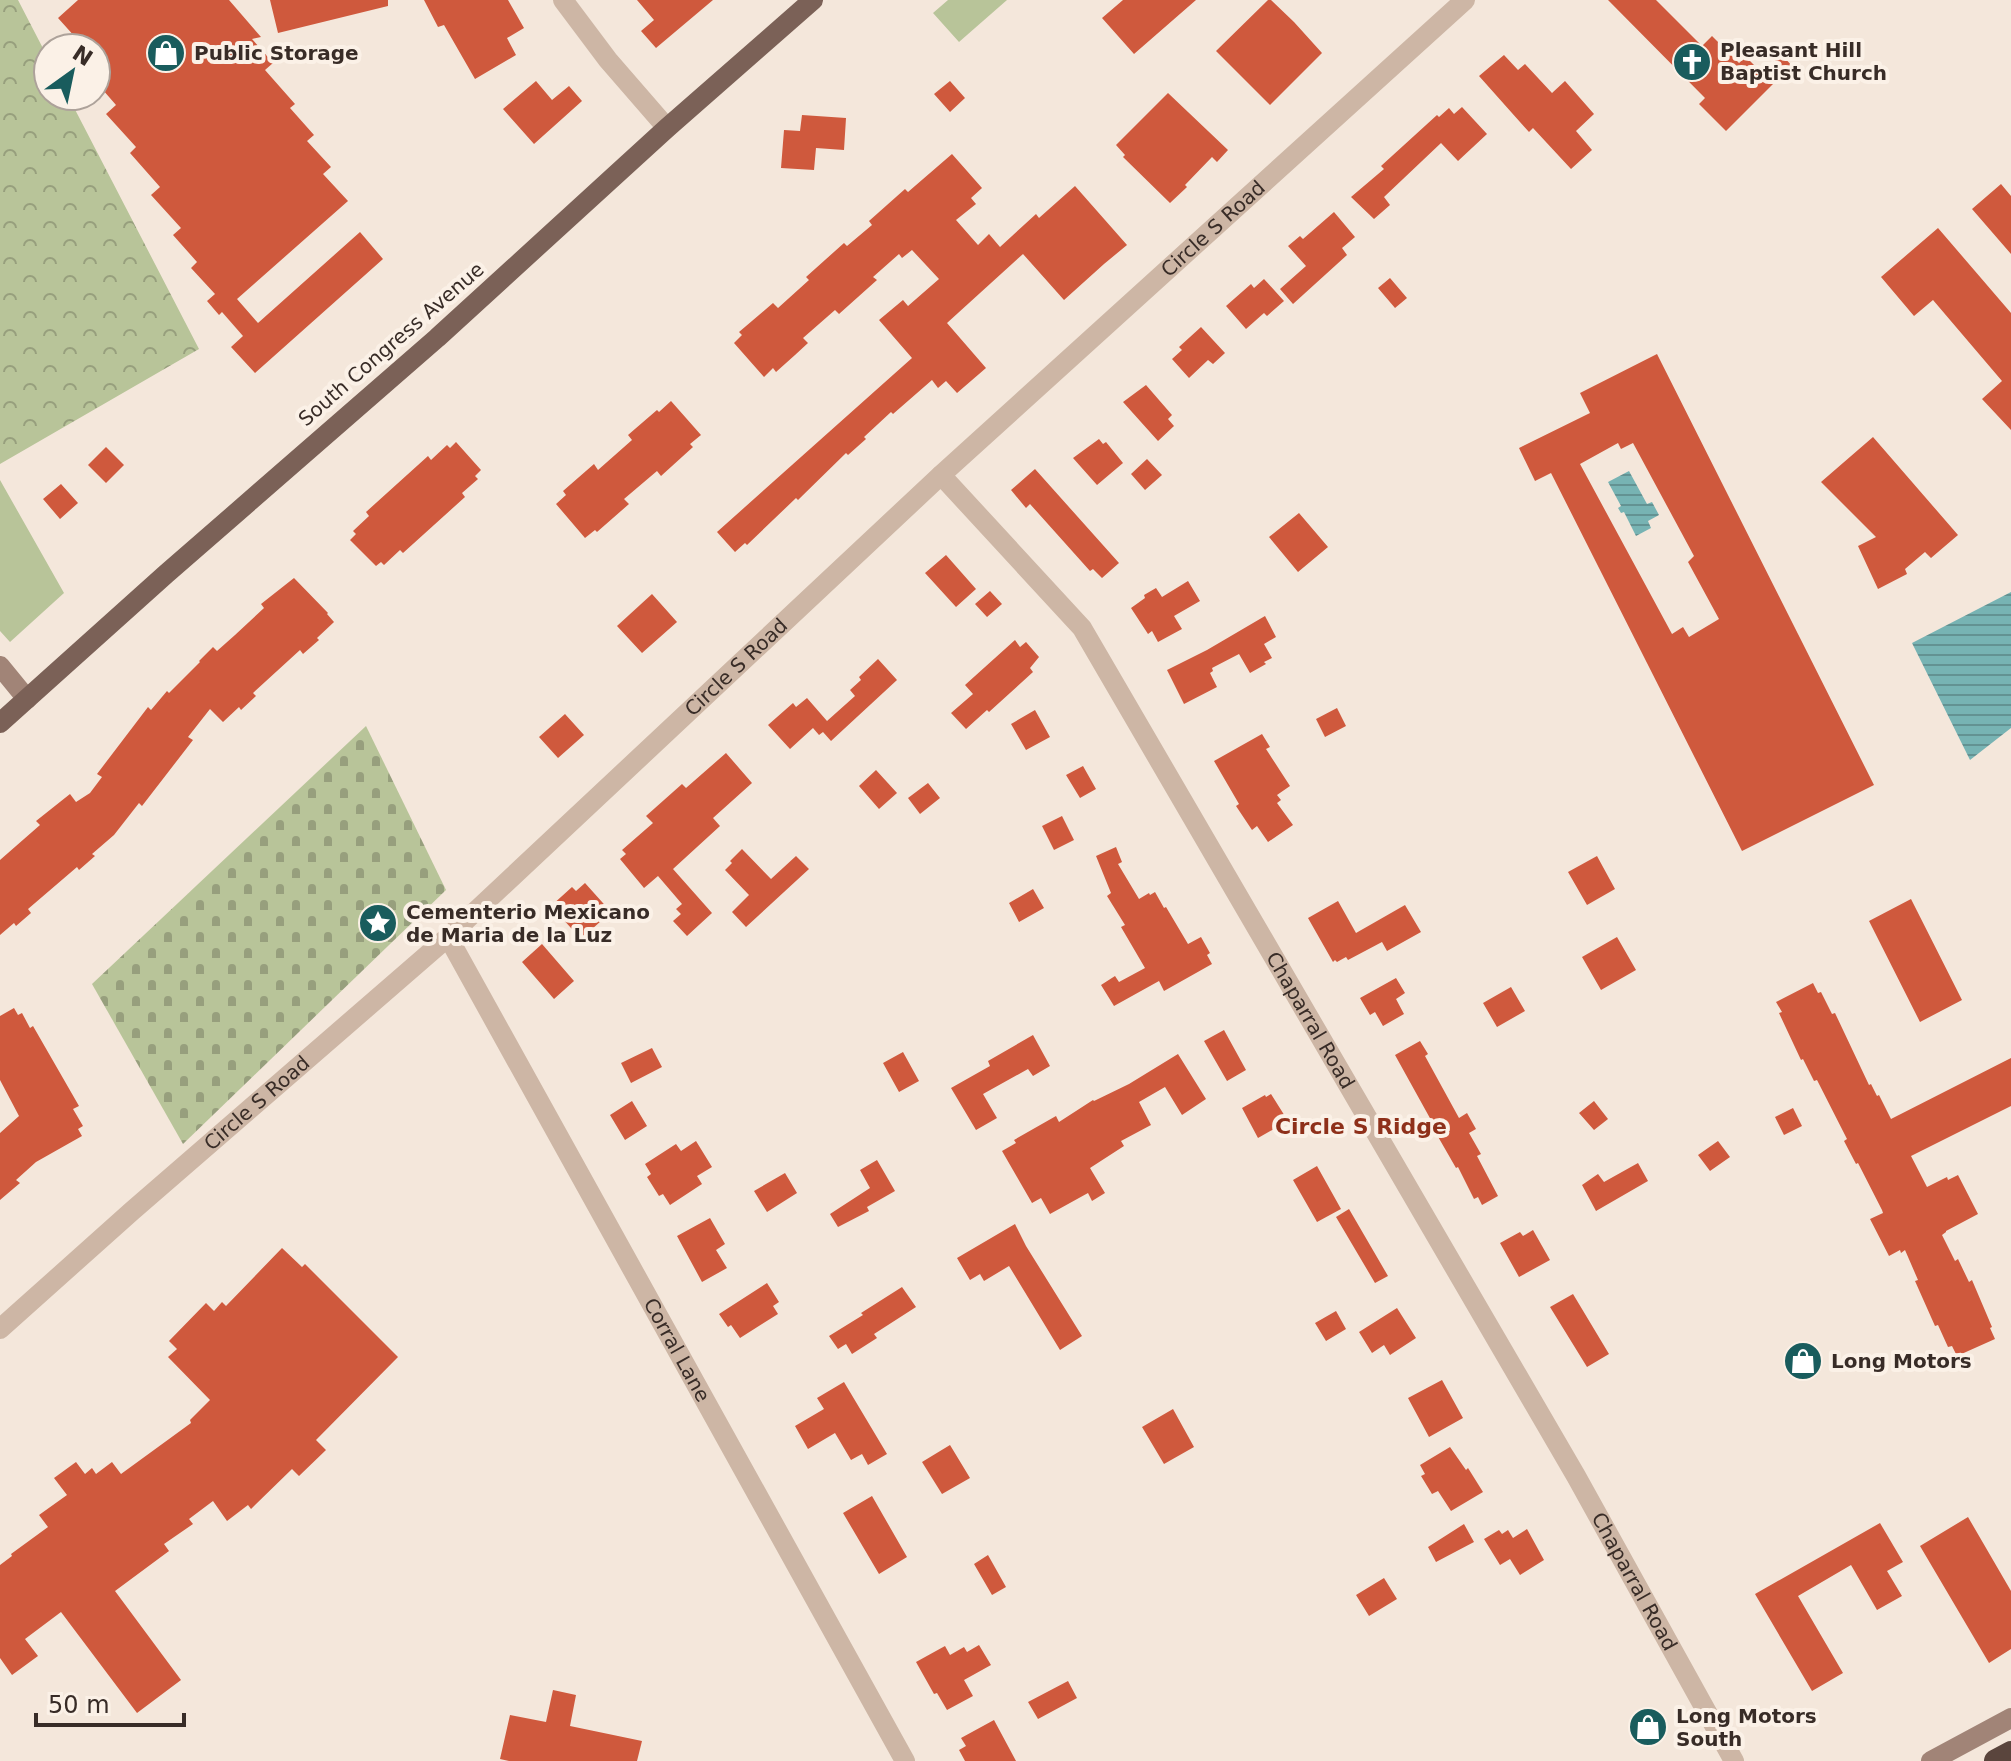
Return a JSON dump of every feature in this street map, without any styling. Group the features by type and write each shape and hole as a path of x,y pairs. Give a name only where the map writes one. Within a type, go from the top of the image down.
{"highway":[{"path":"1996,1761 2011,1753"}],"main road":[{"name":"South Congress Avenue","path":"0,723 437,338 667,128 813,0"},
{"path":"0,666 27,699"},
{"path":"1931,1761 2011,1718"}],"street":[{"path":"563,0 608,60 667,128"},
{"name":"Circle S Road","path":"0,1329 448,937 941,475 1465,0"},
{"name":"Chaparral Road","path":"941,475 1082,628 1576,1476 1734,1761"},
{"name":"Corral Lane","path":"448,937 905,1761"}],"green space":[{"path":"0,0 18,0 35,32 32,32 32,112 76,112 199,349 0,464"},
{"path":"948,0 1007,0 959,42 933,13"},
{"path":"0,480 64,593 10,642 0,631"},
{"path":"366,726 446,890 183,1144 92,984"}],"water":[{"path":"1629,471 1647,504 1652,502 1659,515 1648,521 1651,528 1636,536 1624,512 1621,513 1618,508 1621,506 1608,482"},
{"path":"2011,592 2011,728 1970,760 1912,643"}],"building":[{"path":"78,0 229,0 261,37 252,39 273,63 265,70 295,104 290,108 314,135 307,141 331,167 323,174 348,201 237,299 258,323 360,232 383,259 255,373 231,347 243,336 222,312 219,315 207,301 215,294 191,268 197,262 173,235 181,228 151,195 160,187 130,153 136,147 106,114 112,112 116,105 112,100 112,32 71,32 58,18"},
{"path":"270,0 388,0 388,6 278,33"},
{"path":"424,0 508,0 524,28 507,38 516,55 475,79 444,25 438,27"},
{"path":"637,0 713,0 656,48 641,31 654,20"},
{"path":"1123,0 1196,0 1134,54 1102,18"},
{"path":"1268,0 1294,22 1322,53 1270,105 1216,51"},
{"name":"Pleasant Hill Baptist Church","path":"1608,0 1656,0 1702,46 1712,36 1739,63 1746,57 1762,73 1781,54 1793,67 1726,131 1699,104 1705,98"},
{"path":"1504,55 1518,70 1525,64 1552,93 1565,81 1594,114 1576,131 1592,150 1571,169 1533,128 1529,132 1479,76"},
{"path":"536,81 552,100 569,86 582,101 534,144 503,109"},
{"path":"950,81 965,98 950,112 934,94"},
{"path":"1168,93 1228,150 1217,162 1212,157 1170,203 1123,157 1125,155 1116,145"},
{"path":"1462,107 1487,134 1458,161 1441,143 1384,197 1390,205 1374,219 1351,197 1384,169 1381,166 1437,115 1439,117 1449,108 1454,114"},
{"path":"802,115 846,118 844,150 816,148 814,170 781,168 784,130 800,131"},
{"path":"952,154 982,188 971,198 976,204 956,220 978,245 989,234 1000,247 1036,214 1039,218 1075,186 1127,245 1064,300 1023,254 947,323 986,368 957,393 946,381 938,388 932,380 893,414 891,412 864,437 866,439 848,455 846,453 747,545 745,543 735,552 717,532 912,358 879,320 903,300 908,306 939,279 912,250 902,258 899,254 873,277 877,280 839,314 835,310 803,338 808,343 795,355 776,372 773,368 764,377 734,343 742,335 739,332 773,303 778,308 809,280 806,277 844,243 847,246 872,225 869,221 905,189 908,192"},
{"path":"2001,184 2011,196 2011,254 1972,209"},
{"path":"1334,212 1355,237 1342,248 1347,255 1293,304 1280,289 1306,266 1288,246 1300,236 1303,239"},
{"path":"1938,228 2011,313 2011,430 1982,399 2002,381 1933,300 1914,316 1881,277"},
{"path":"1390,278 1407,298 1395,308 1378,288"},
{"path":"1264,279 1284,301 1246,329 1226,306 1251,284 1254,288"},
{"path":"1201,327 1225,353 1213,364 1208,360 1189,378 1172,359 1182,350 1179,347"},
{"path":"1657,354 1874,785 1742,851 1551,473 1535,481 1519,448 1590,413 1580,393","holes":["1618,443 1621,449 1633,443 1694,556 1688,562 1719,619 1689,637 1683,627 1672,634 1580,464"]},
{"path":"1146,385 1172,415 1168,419 1174,426 1158,441 1123,402"},
{"path":"671,401 701,435 690,444 693,447 661,476 657,471 624,499 629,504 597,532 595,530 585,538 556,504 566,495 563,491 594,464 598,470 632,440 628,435"},
{"path":"1873,437 1958,535 1931,558 1925,552 1905,569 1907,574 1878,589 1858,546 1876,537 1821,482"},
{"path":"1099,439 1103,444 1106,442 1123,463 1097,485 1073,458"},
{"path":"456,442 481,470 475,476 478,479 462,493 465,497 403,553 400,550 384,565 381,562 376,566 350,540 356,534 353,531 369,516 366,512 428,456 431,460 447,445 450,448"},
{"path":"106,447 124,465 106,483 88,465"},
{"path":"1147,459 1162,475 1145,490 1131,474"},
{"path":"1035,469 1119,563 1102,578 1093,569 1090,571 1030,504 1026,508 1011,490"},
{"path":"61,484 78,503 60,519 43,499"},
{"path":"1299,513 1328,547 1298,572 1269,537"},
{"path":"946,555 976,589 956,607 925,573"},
{"path":"294,578 334,622 317,638 319,640 303,654 300,650 253,693 256,696 241,710 239,707 223,722 210,709 188,737 193,740 142,806 139,803 114,835 92,854 95,856 79,870 77,867 28,909 31,913 16,926 14,923 0,935 0,860 40,825 36,821 70,794 76,802 90,793 102,777 97,774 148,707 151,710 213,647 217,651 264,608 261,604"},
{"path":"1188,581 1200,601 1174,616 1182,629 1158,642 1152,631 1148,634 1131,608 1156,588 1162,597"},
{"path":"990,591 1002,604 987,617 975,604"},
{"path":"652,594 677,622 642,653 617,626"},
{"path":"1265,616 1276,637 1264,644 1272,658 1250,673 1239,654 1212,668 1210,673 1217,687 1184,704 1167,670"},
{"path":"1015,640 1020,647 1026,642 1039,657 1030,668 1033,672 966,729 951,713 973,694 965,685"},
{"path":"878,659 897,680 831,741 823,732 819,735 813,728 790,749 768,725 793,703 796,707 807,698 827,721 855,696 850,690"},
{"path":"1337,708 1346,726 1325,737 1316,719"},
{"path":"1035,710 1050,737 1026,750 1011,724"},
{"path":"565,714 584,735 558,758 539,737"},
{"path":"1262,734 1270,747 1266,749 1290,786 1277,795 1281,800 1277,803 1293,825 1268,842 1257,826 1252,830 1236,806 1239,804 1214,761"},
{"path":"726,753 752,783 713,818 720,826 673,869 712,913 687,936 673,921 681,914 676,909 682,904 658,876 644,888 620,859 626,854 622,850 653,823 646,816 682,784 686,788"},
{"path":"1083,766 1096,789 1080,798 1066,775"},
{"path":"876,770 897,793 879,809 859,786"},
{"path":"928,783 940,798 920,814 908,798"},
{"path":"1062,816 1074,840 1054,850 1042,826"},
{"path":"1116,847 1122,862 1118,864 1139,899 1155,892 1188,944 1201,937 1212,964 1164,991 1159,981 1114,1006 1101,985 1115,976 1119,982 1145,968 1107,896 1111,893 1096,856"},
{"path":"742,849 771,879 796,856 809,869 746,927 732,912 749,895 725,870"},
{"path":"1597,856 1615,889 1587,905 1568,872"},
{"path":"585,883 611,912 581,939 551,906 572,887 576,891"},
{"path":"1033,889 1044,908 1019,922 1009,903"},
{"path":"1911,899 1962,1000 1920,1022 1869,921"},
{"path":"1338,901 1356,933 1405,905 1421,932 1387,951 1382,942 1348,960 1346,957 1333,962 1308,918"},
{"path":"1617,937 1636,970 1601,990 1582,957"},
{"path":"542,944 574,981 554,999 522,962"},
{"path":"1396,978 1405,993 1396,999 1404,1014 1383,1026 1375,1012 1370,1015 1360,998"},
{"path":"1813,983 1832,1014 1835,1013 1869,1085 1879,1095 1891,1119 2011,1058 2011,1106 1911,1156 1927,1187 1958,1175 1978,1214 1942,1235 1969,1282 1972,1280 1995,1339 1957,1356 1952,1346 1948,1347 1938,1325 1935,1326 1905,1250 1889,1256 1870,1219 1883,1213 1882,1210 1844,1141 1847,1139 1817,1080 1814,1081 1801,1060 1779,1013 1782,1012 1776,1002"},
{"path":"1511,987 1525,1011 1497,1027 1483,1003"},
{"path":"14,1008 18,1015 22,1013 30,1028 33,1026 79,1106 73,1109 83,1126 78,1129 82,1136 36,1162 16,1180 20,1183 0,1200 0,1133 19,1116 0,1080 0,1016"},
{"path":"1224,1030 1246,1070 1227,1081 1204,1041"},
{"path":"1033,1035 1050,1066 1033,1076 1028,1069 983,1094 997,1118 976,1130 951,1088 990,1066 988,1061"},
{"path":"1420,1041 1459,1118 1467,1113 1476,1129 1469,1133 1498,1196 1482,1205 1478,1197 1474,1199 1456,1168 1395,1055"},
{"path":"652,1048 662,1067 631,1083 621,1063"},
{"path":"903,1052 919,1081 899,1092 883,1063"},
{"path":"1178,1054 1206,1099 1182,1115 1165,1087 1139,1102 1151,1125 1121,1141 1124,1146 1090,1168 1105,1193 1092,1201 1088,1193 1050,1214 1041,1198 1032,1203 1002,1151 1016,1143 1014,1140 1056,1116 1059,1122"},
{"path":"1271,1094 1288,1121 1258,1138 1242,1108"},
{"path":"632,1101 647,1126 625,1140 610,1115"},
{"path":"1594,1101 1608,1119 1594,1130 1579,1113"},
{"path":"1793,1108 1802,1126 1784,1135 1775,1117"},
{"path":"696,1141 712,1167 697,1176 702,1184 670,1205 663,1194 659,1196 647,1177 651,1174 645,1164 676,1144 681,1151"},
{"path":"1718,1141 1730,1157 1710,1171 1698,1155"},
{"path":"877,1160 895,1191 867,1207 869,1211 838,1227 830,1214 870,1188 860,1170"},
{"path":"1638,1163 1648,1181 1596,1211 1582,1185 1598,1174 1604,1182"},
{"path":"1317,1166 1341,1209 1317,1222 1293,1180"},
{"path":"785,1173 797,1193 767,1212 754,1191"},
{"path":"1349,1209 1388,1276 1375,1283 1336,1217"},
{"path":"710,1218 725,1244 716,1250 727,1268 702,1282 677,1236"},
{"path":"1015,1224 1082,1336 1060,1350 1009,1266 984,1281 980,1274 970,1280 957,1258"},
{"path":"1533,1230 1550,1260 1519,1277 1500,1243 1520,1232 1523,1236"},
{"path":"282,1248 302,1267 305,1264 398,1357 316,1440 326,1450 299,1476 292,1469 251,1509 248,1505 227,1521 213,1501 189,1519 193,1524 164,1544 169,1551 115,1591 181,1680 137,1713 61,1612 25,1639 38,1656 12,1675 0,1658 0,1565 48,1527 39,1515 67,1495 54,1478 76,1462 85,1474 92,1468 96,1474 112,1462 121,1474 191,1423 190,1420 210,1400 168,1357 177,1349 169,1341 206,1303 214,1311 222,1302 226,1306"},
{"path":"767,1283 779,1302 773,1306 778,1314 740,1338 719,1314"},
{"path":"902,1287 916,1307 874,1334 877,1338 852,1354 846,1344 838,1349 829,1336"},
{"path":"1573,1294 1609,1354 1587,1367 1550,1307"},
{"path":"1397,1308 1416,1338 1390,1355 1384,1345 1372,1353 1359,1332"},
{"path":"1336,1311 1346,1329 1326,1341 1315,1323"},
{"path":"1442,1380 1463,1418 1429,1437 1408,1398"},
{"path":"844,1382 887,1454 868,1465 862,1454 851,1460 835,1433 808,1449 795,1426 824,1409 817,1398"},
{"path":"1173,1409 1194,1447 1164,1464 1142,1427"},
{"path":"950,1445 970,1478 942,1494 922,1462"},
{"path":"1450,1447 1483,1492 1451,1511 1438,1491 1432,1494 1421,1476 1425,1474 1420,1465"},
{"path":"872,1496 907,1557 879,1574 843,1513"},
{"path":"1968,1517 2011,1591 2011,1649 1989,1663 1920,1546"},
{"path":"1880,1523 1903,1562 1887,1571 1902,1596 1877,1610 1851,1565 1798,1596 1843,1673 1812,1691 1755,1594"},
{"path":"1464,1524 1474,1542 1436,1562 1428,1547"},
{"path":"1527,1529 1544,1560 1520,1575 1510,1559 1500,1565 1484,1539 1499,1530 1502,1534 1508,1530 1513,1538"},
{"path":"988,1555 1006,1587 992,1595 974,1564"},
{"path":"1384,1578 1397,1599 1369,1616 1356,1595"},
{"path":"979,1645 991,1665 964,1680 973,1696 947,1710 916,1662 945,1646 950,1655 964,1647 967,1652"},
{"path":"1068,1681 1077,1698 1038,1719 1028,1702"},
{"path":"553,1690 576,1695 570,1726 642,1741 637,1761 500,1759 510,1715 546,1722"},
{"path":"994,1720 1016,1761 965,1761 959,1750 966,1746 961,1738"}],"place":[{"name":"Public Storage","path":"166,53"},
{"name":"Pleasant Hill Baptist Church","path":"1692,62"},
{"name":"Cementerio Mexicano de Maria de la Luz","path":"378,923"},
{"name":"Long Motors","path":"1803,1361"},
{"name":"Long Motors South","path":"1648,1727"}],"district":[{"name":"Circle S Ridge","path":"1361,1126"}]}
